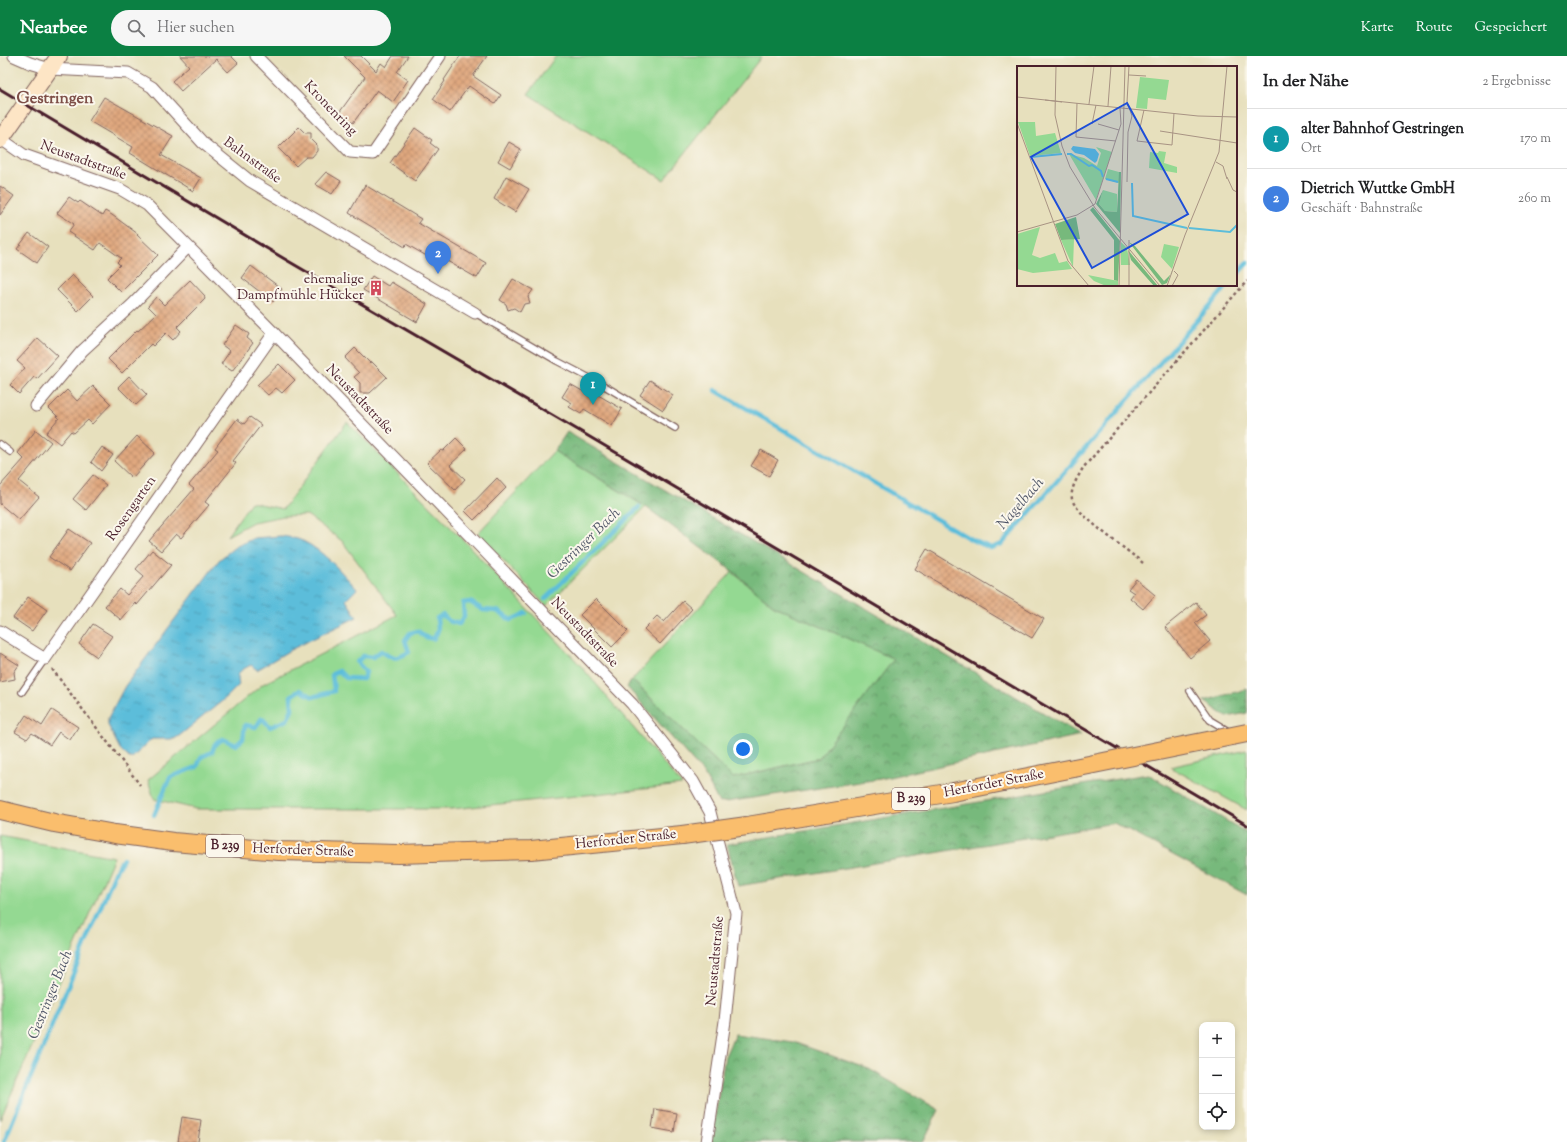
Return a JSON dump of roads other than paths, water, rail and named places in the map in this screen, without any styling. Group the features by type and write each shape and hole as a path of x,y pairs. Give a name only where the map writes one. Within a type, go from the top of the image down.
{"main road":[{"path":"0,139 54,63"},
{"name":"Herforder Straße","path":"0,810 54,823 115,834 173,842 279,851 398,854 531,850 682,835 747,826 952,792 1244,736"}],"street":[{"name":"Bahnstraße","path":"14,56 30,63 54,63 128,73 152,87 202,143 250,181 475,313"},
{"name":"Kronenring","path":"256,56 350,152 373,154 440,56"},
{"name":"Neustadtstraße","path":"0,139 24,155 120,189 146,205 274,333 632,704 693,781 710,812 736,913 726,1021 707,1142"},
{"path":"36,406 82,351 133,304 188,247"},
{"name":"Rosengarten","path":"45,659 274,333"},
{"path":"0,631 45,659"}],"lane":[{"path":"475,313 557,362 603,385 675,428"},
{"path":"0,444 10,452"},
{"path":"22,692 45,659"},
{"path":"1190,691 1210,720 1244,736"}],"water":[{"path":"281,536 298,539 311,545 332,562 357,589 346,600 357,617 290,650 257,670 251,665 244,669 240,672 238,677 239,685 227,697 179,736 174,739 152,739 132,758 129,758 120,749 108,725 108,718 125,686 219,560 235,547 254,538"}],"waterway":[{"name":"Nagelbach","path":"1237,275 1247,263"},
{"name":"Nagelbach","path":"715,390 972,540 991,548 1002,544 1227,286"},
{"name":"Gestringer Bach","path":"545,599 639,507"},
{"name":"Gestringer Bach","path":"154,815 170,777 197,767 201,757 212,752 215,744 223,739 236,745 243,739 245,725 256,727 262,718 270,727 287,720 292,709 291,696 300,690 313,697 334,691 332,674 339,671 346,678 363,679 366,672 357,662 363,656 373,657 381,651 395,658 401,656 409,652 405,640 410,633 418,631 425,637 434,639 438,630 437,618 443,615 449,621 459,624 464,617 463,603 470,602 483,610 497,611 511,620 526,613"},
{"name":"Gestringer Bach","path":"4,1142 116,870 123,859"}],"railway":[{"path":"0,89 283,258 583,433 1247,825"}],"place":[{"name":"Dietrich Wuttke GmbH","path":"438,274"},
{"name":"ehemalige Dampfmühle Hücker","path":"376,288"},
{"name":"alter Bahnhof Gestringen","path":"593,405"}],"district":[{"name":"Gestringen","path":"55,99"}]}
